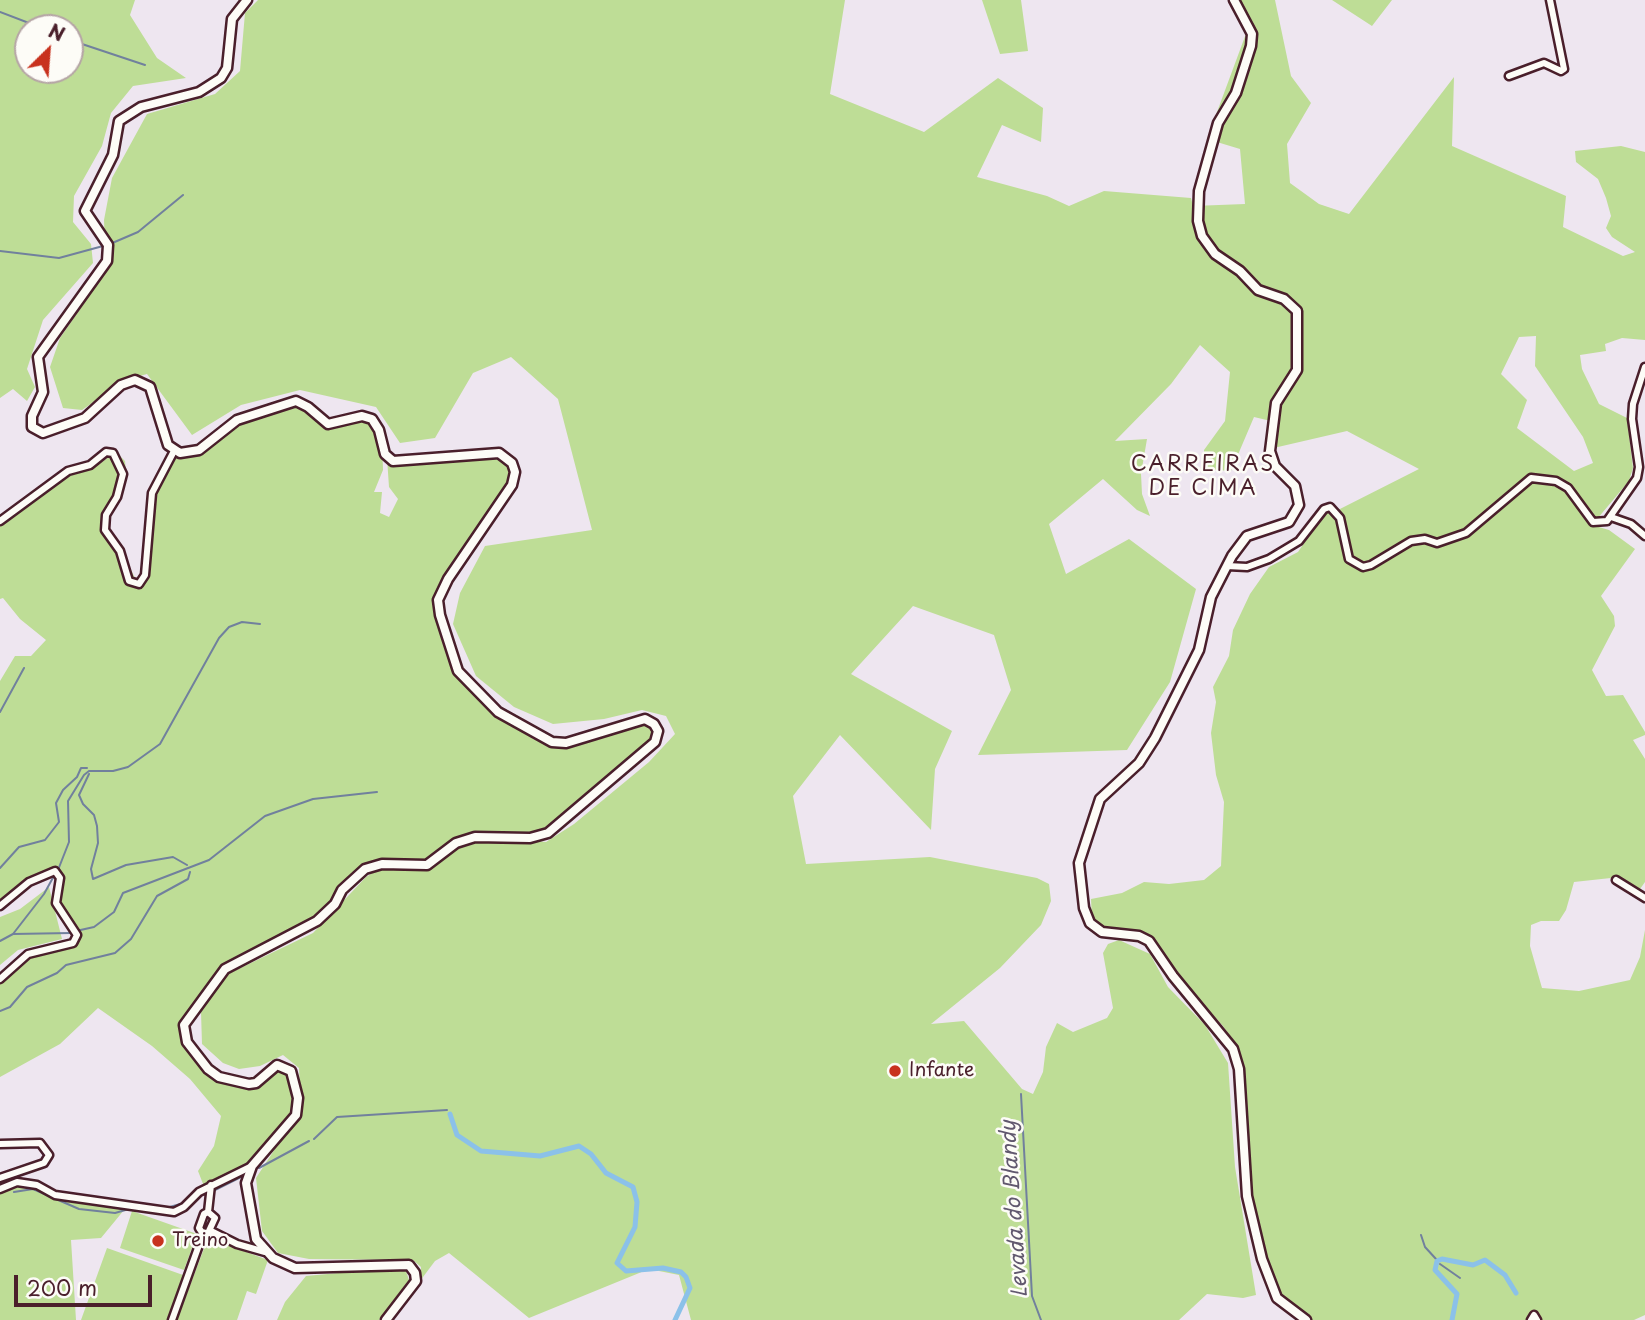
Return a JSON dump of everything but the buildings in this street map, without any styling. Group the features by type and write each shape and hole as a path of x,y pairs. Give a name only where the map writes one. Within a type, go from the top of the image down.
{"main road":[{"path":"247,0 232,19 227,68 221,78 199,92 154,102 128,112 119,121 113,155 85,211 107,245 107,261 38,357 44,387 31,421 35,430 46,432 85,418 121,385 135,380 150,387 165,437 174,451 193,453 229,424 296,401 308,407 328,424 362,416 372,419 379,430 385,454 393,461 487,453 507,458 515,472 512,485 448,579 439,600 440,615 458,671 498,712 552,742 566,743 645,719 654,724 658,731 655,742 548,833 530,838 475,837 456,843 427,865 382,864 365,869 342,890 335,904 317,921 236,962 217,977 184,1026 187,1042 208,1069 227,1079 252,1084 277,1065 287,1067 293,1075 298,1098 296,1115 252,1166 246,1183 256,1239 265,1252 295,1268 409,1265 415,1273 416,1281 386,1320"},
{"path":"1234,0 1252,34 1251,46 1236,93 1218,123 1199,191 1198,221 1202,236 1215,254 1240,271 1258,290 1284,299 1297,311 1297,370 1276,402 1270,454 1275,466 1295,486 1300,500 1296,515 1289,522 1247,536 1227,566 1211,597 1199,650 1155,738 1139,763 1105,794 1096,807 1082,849 1080,881 1090,923 1102,932 1139,936 1150,941 1173,976 1233,1049 1239,1069 1247,1196 1262,1259 1277,1298 1306,1320"}],"street":[{"path":"1509,76 1544,63 1564,69 1550,0"},
{"path":"1227,566 1247,567 1269,559 1299,541 1324,509 1330,507 1340,517 1349,559 1363,567 1371,565 1411,541 1425,539 1437,543 1466,533 1531,478 1544,477 1562,484 1593,522 1611,517 1637,478 1633,404 1645,367"},
{"path":"0,521 60,476 90,465 107,452 113,453 123,474 117,496 106,515 105,530 120,551 129,581 139,584 145,575 152,493 174,451"},
{"path":"1611,517 1631,524 1645,536"},
{"path":"0,906 22,886 54,872 60,882 56,903 77,934 73,943 28,954 0,979"},
{"path":"1616,880 1645,898"},
{"path":"0,1144 40,1143 46,1147 49,1157 44,1163 0,1178"},
{"path":"0,1189 17,1182 37,1185 55,1195 68,1198 174,1212 211,1185 252,1166"},
{"path":"203,1234 199,1228 204,1214 208,1212 211,1185"},
{"path":"208,1212 215,1216 211,1231"},
{"path":"172,1320 203,1234 211,1231 265,1252"},
{"path":"1531,1320 1534,1315 1537,1320"}],"green space":[{"path":"0,0 135,0 130,15 157,58 186,78 133,86 111,113 102,146 74,196 73,222 91,244 93,263 43,320 27,369 35,387 27,401 13,389 0,398"},
{"path":"258,0 845,0 830,94 924,132 998,78 1043,108 1041,142 1002,125 977,177 1047,196 1069,206 1104,191 1191,198 1193,206 1245,204 1240,149 1207,139 1247,31 1229,0 1275,0 1291,76 1311,103 1287,144 1290,183 1319,204 1349,214 1454,77 1452,146 1566,196 1563,227 1623,256 1635,252 1612,237 1606,228 1611,216 1606,198 1598,179 1576,162 1575,151 1621,146 1645,152 1645,340 1622,338 1605,344 1606,351 1580,355 1582,369 1599,404 1627,418 1633,468 1629,481 1592,525 1609,530 1635,549 1601,596 1614,616 1615,626 1592,670 1606,696 1623,695 1645,732 1645,735 1633,740 1645,759 1645,882 1640,889 1620,877 1574,882 1566,910 1559,921 1541,921 1531,925 1530,946 1542,988 1579,991 1630,980 1640,957 1645,930 1645,1315 1634,1320 1310,1320 1285,1304 1276,1291 1252,1207 1238,1048 1223,1026 1171,969 1156,941 1150,936 1103,929 1092,921 1091,899 1122,893 1144,882 1169,884 1204,880 1221,866 1224,802 1216,775 1211,733 1216,702 1213,687 1229,656 1233,630 1250,594 1269,567 1298,552 1325,512 1332,513 1419,469 1347,431 1265,450 1275,422 1254,417 1231,471 1204,469 1204,450 1225,421 1230,372 1200,345 1171,384 1115,441 1147,439 1141,474 1142,494 1150,516 1137,510 1103,479 1049,524 1066,574 1129,539 1196,589 1170,682 1127,750 978,755 1011,690 994,635 913,606 851,674 952,731 935,769 931,830 840,735 793,796 806,864 930,857 1037,878 1049,884 1051,901 1041,925 1000,968 931,1024 964,1021 1022,1089 1033,1094 1043,1072 1046,1047 1057,1023 1073,1032 1107,1018 1113,1008 1103,953 1108,944 1119,940 1150,954 1168,987 1205,1025 1228,1063 1235,1167 1256,1295 1243,1298 1207,1294 1179,1320 691,1320 679,1275 649,1269 529,1318 449,1253 435,1261 420,1281 421,1267 413,1260 309,1259 278,1253 262,1231 256,1178 301,1109 299,1068 283,1055 260,1066 239,1069 223,1063 202,1044 201,1012 226,975 313,933 366,877 385,865 365,869 326,914 236,962 194,1010 183,1036 208,1069 249,1084 271,1068 287,1067 298,1098 291,1122 263,1157 205,1189 198,1171 214,1146 221,1116 190,1079 152,1046 98,1008 60,1044 0,1077 0,979 28,954 66,945 76,938 56,903 60,882 51,868 28,877 0,901 0,681 15,656 31,656 46,640 20,619 3,598 0,599 0,521 63,474 95,467 113,454 119,455 125,461 126,472 121,495 113,507 109,526 138,584 148,573 157,491 179,446 186,454 193,453 229,424 296,401 322,421 372,419 382,441 383,470 374,492 382,492 380,513 389,517 398,499 389,487 387,458 495,453 512,463 512,485 448,579 439,608 452,655 469,685 498,712 558,743 639,720 654,724 655,742 542,835 490,836 546,842 574,824 649,762 675,734 666,716 642,710 604,719 553,724 514,707 476,676 453,624 460,593 485,546 592,530 558,399 511,357 473,373 435,438 400,443 376,407 300,390 241,405 192,435 147,374 125,380 82,410 63,408 50,367 60,338 106,271 104,220 112,178 147,114 215,94 240,71 245,13","holes":["1536,336 1535,366 1583,437 1593,463 1574,471 1517,428 1527,400 1501,374 1519,337"]},
{"path":"982,0 1021,0 1028,51 1000,54"},
{"path":"1332,0 1392,0 1372,26"},
{"path":"49,887 62,939 18,950 0,965 0,917 20,909"},
{"path":"17,1182 37,1185 93,1203 129,1204 101,1238 71,1240 76,1320 0,1320 0,1189"},
{"name":"Treino","path":"132,1211 197,1234 184,1270 120,1248"},
{"path":"208,1238 268,1260 256,1294 247,1291 237,1320 177,1320"},
{"path":"107,1248 183,1275 168,1320 81,1320"},
{"path":"382,1269 406,1271 409,1280 379,1320 277,1320 285,1302 306,1276"}],"waterway":[{"path":"0,12 14,17"},
{"path":"84,45 145,65"},
{"path":"110,244 138,232 183,195"},
{"path":"0,251 59,258 103,246"},
{"path":"58,870 69,842 68,801 84,775 89,771 113,771 128,767 160,744 219,638 229,627 242,622 260,624"},
{"path":"0,712 24,668"},
{"path":"0,868 19,847 45,840 59,822 56,803 63,790 77,777 81,768 87,768"},
{"path":"89,774 79,795 83,804 94,815 97,826 98,843 91,869 93,879 126,865 173,857 187,865"},
{"path":"76,931 94,927 114,912 123,893 209,860 265,816 313,799 377,792"},
{"path":"0,1011 10,1007 27,987 57,973 66,965 115,953 131,939 157,896 188,879 190,872"},
{"path":"13,934 44,894 55,874"},
{"path":"0,941 13,934 71,933"},
{"name":"Levada do Blandy","path":"1021,1094 1032,1296 1041,1320"},
{"path":"314,1139 337,1117 447,1110"},
{"path":"450,1114 457,1135 481,1151 540,1156 579,1146 591,1154 606,1173 633,1187 637,1202 635,1227 617,1263 626,1271 663,1268 681,1272 690,1288 675,1320"},
{"path":"259,1168 309,1141"},
{"path":"213,1191 245,1175"},
{"path":"14,1192 33,1189 79,1209 115,1213 129,1209"},
{"path":"166,1208 184,1203"},
{"path":"1421,1235 1425,1247 1436,1259"},
{"path":"1452,1320 1457,1294 1435,1270 1437,1261 1442,1259 1473,1265 1485,1260 1505,1275 1516,1293"},
{"path":"1440,1264 1460,1278"}],"place":[{"name":"Infante","path":"895,1071"},
{"name":"Treino","path":"158,1241"}],"district":[{"name":"CARREIRAS DE CIMA","path":"1203,477"}]}
